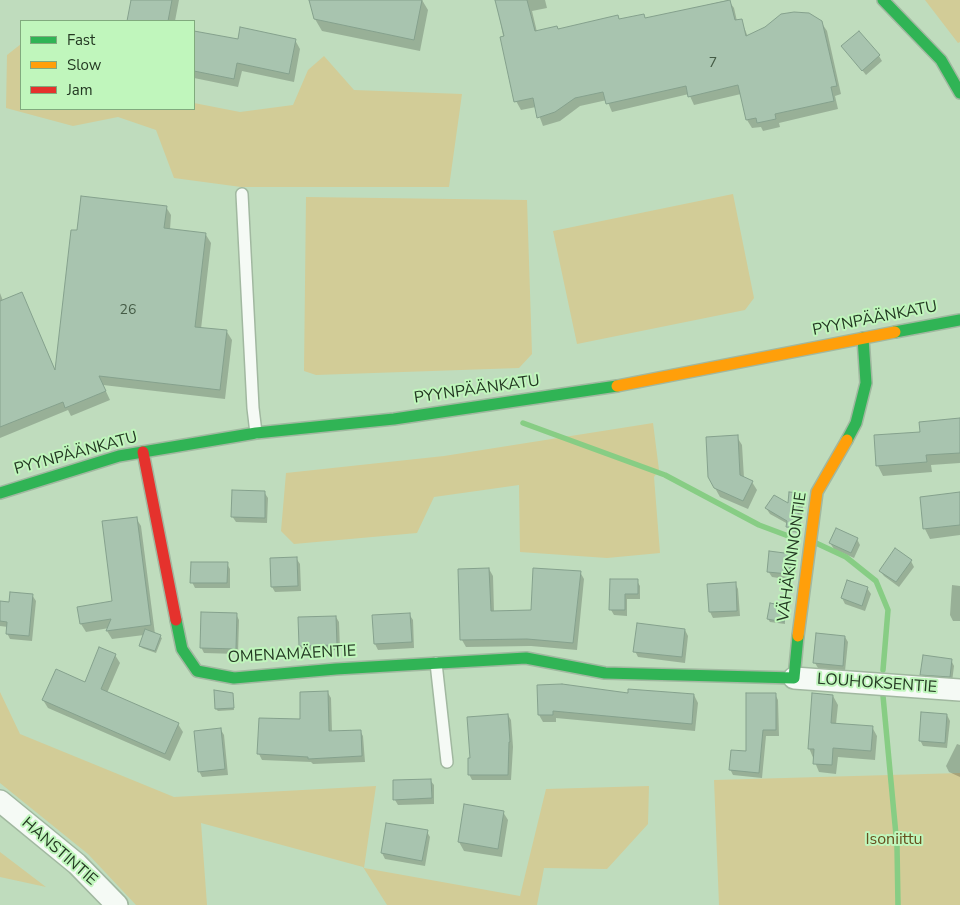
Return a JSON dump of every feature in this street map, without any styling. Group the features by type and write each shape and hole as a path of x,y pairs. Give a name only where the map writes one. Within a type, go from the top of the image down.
{"street":[{"path":"883,0 940,60 960,93"},
{"name":"PYYNPÄÄNKATU","path":"0,493 111,458 143,452 256,433 394,419 627,384 960,320"},
{"name":"VÄHÄKINNONTIE","path":"794,678 802,597 816,492 856,423 866,383 863,338"},
{"name":"OMENAMÄENTIE","path":"143,452 182,648 197,671 234,678 526,658 605,673 794,678"},
{"name":"LOUHOKSENTIE","path":"794,678 960,690"},
{"name":"HANSTINTIE","path":"0,800 77,864 117,905"}],"lane":[{"path":"242,194 253,408 256,433"},
{"path":"436,663 447,762"}],"green space":[{"path":"925,0 960,0 960,42 958,43"},
{"path":"20,45 20,110 195,110 195,103 240,112 293,105 308,70 324,56 354,90 462,94 449,187 241,187 174,178 156,130 118,117 73,126 6,108 7,55"},
{"path":"733,194 754,298 745,310 577,344 553,231"},
{"path":"306,197 527,200 532,354 519,368 316,375 304,371"},
{"path":"653,423 659,470 654,477 660,553 607,558 520,552 519,485 434,497 417,533 294,544 281,531 286,473 444,456"},
{"path":"0,692 20,734 174,797 376,786 364,868 520,896 546,789 649,786 648,824 607,869 544,868 537,905 387,905 363,867 201,823 207,905 136,905 88,854 0,783"},
{"name":"Isoniittu","path":"960,773 960,905 719,905 714,780"},
{"path":"0,852 46,887 0,877"}],"building":[{"path":"131,0 172,0 168,20 127,20"},
{"path":"309,0 422,0 414,40 314,19"},
{"path":"495,0 527,0 535,31 557,26 558,29 618,15 619,19 644,14 645,18 730,0 735,20 742,19 746,36 765,27 781,14 794,12 809,13 822,21 837,86 831,87 834,101 775,114 776,119 757,123 756,118 746,120 738,85 688,97 686,86 606,104 603,92 575,98 555,112 537,118 533,98 514,102 500,37 504,36"},
{"path":"240,27 296,39 289,74 237,63 234,79 195,71 195,31 238,39"},
{"path":"859,31 880,55 862,71 841,46"},
{"path":"81,196 167,206 164,228 206,233 195,327 227,330 220,390 99,376 106,391 65,408 63,402 0,427 0,301 22,292 55,370 71,230 77,230"},
{"path":"960,418 960,453 926,455 927,462 876,466 874,435 920,432 919,422"},
{"path":"738,435 740,475 753,481 743,501 714,488 708,477 706,437"},
{"path":"232,490 265,491 265,518 231,517"},
{"path":"789,492 801,493 796,528 786,527 787,521 765,508 774,495 788,503"},
{"path":"960,492 960,525 923,529 920,497"},
{"path":"137,517 151,625 106,631 111,619 80,624 77,607 112,601 102,521"},
{"path":"836,528 858,538 851,553 829,543"},
{"path":"895,548 912,560 896,582 879,571"},
{"path":"769,551 792,554 789,574 767,572"},
{"path":"297,557 298,586 271,587 270,558"},
{"path":"191,562 228,562 227,583 190,583"},
{"path":"489,568 491,611 531,610 533,568 581,571 573,643 527,639 460,640 458,569"},
{"path":"610,579 638,579 638,594 625,594 625,610 609,610"},
{"path":"847,580 868,587 862,606 841,598"},
{"path":"736,582 737,611 709,612 707,584"},
{"path":"10,592 33,594 29,636 6,634 7,622 0,621 0,601 9,602"},
{"path":"770,603 785,606 784,622 767,619"},
{"path":"201,612 237,613 236,649 200,648"},
{"path":"410,613 412,642 374,644 372,615"},
{"path":"336,616 337,645 299,646 298,617"},
{"path":"637,623 685,629 682,657 633,652"},
{"path":"145,629 161,635 155,651 139,646"},
{"path":"816,633 845,636 843,666 813,663"},
{"path":"99,647 116,654 101,689 179,723 165,754 42,700 56,669 85,682"},
{"path":"923,655 952,659 950,677 920,675"},
{"path":"562,684 628,693 628,689 694,694 692,724 553,711 553,715 538,715 537,685"},
{"path":"214,690 233,693 234,708 215,709"},
{"path":"328,691 329,731 361,730 362,756 308,759 308,757 257,754 259,718 300,719 300,692"},
{"path":"746,693 776,693 776,730 763,730 759,773 729,770 731,750 746,751"},
{"path":"812,693 833,695 831,723 873,726 871,751 833,748 832,765 813,764 814,749 808,749"},
{"path":"921,712 947,714 945,743 919,741"},
{"path":"508,714 510,742 508,775 468,775 468,758 470,758 467,717"},
{"path":"221,728 225,769 198,772 194,731"},
{"path":"431,779 432,798 393,800 393,780"},
{"path":"464,804 504,811 498,849 458,842"},
{"path":"386,823 428,830 422,861 381,853"}],"waterway":[{"path":"523,423 665,475 759,525 791,537"},
{"path":"816,543 846,557 876,581 888,610 883,670"},
{"path":"883,696 897,846 898,905"}],"traffic: fast":[{"path":"883,0 941,60 960,93"},
{"path":"895,332 960,320"},
{"path":"847,440 856,423 866,383 863,338"},
{"path":"0,493 119,456 256,433 394,419 617,386"},
{"path":"176,620 182,649 197,671 234,678 336,669 526,658 605,673 794,678 798,636"}],"traffic: slow":[{"path":"617,386 895,332"},
{"path":"798,636 817,492 847,440"}],"traffic: jam":[{"path":"143,452 176,620"}]}
